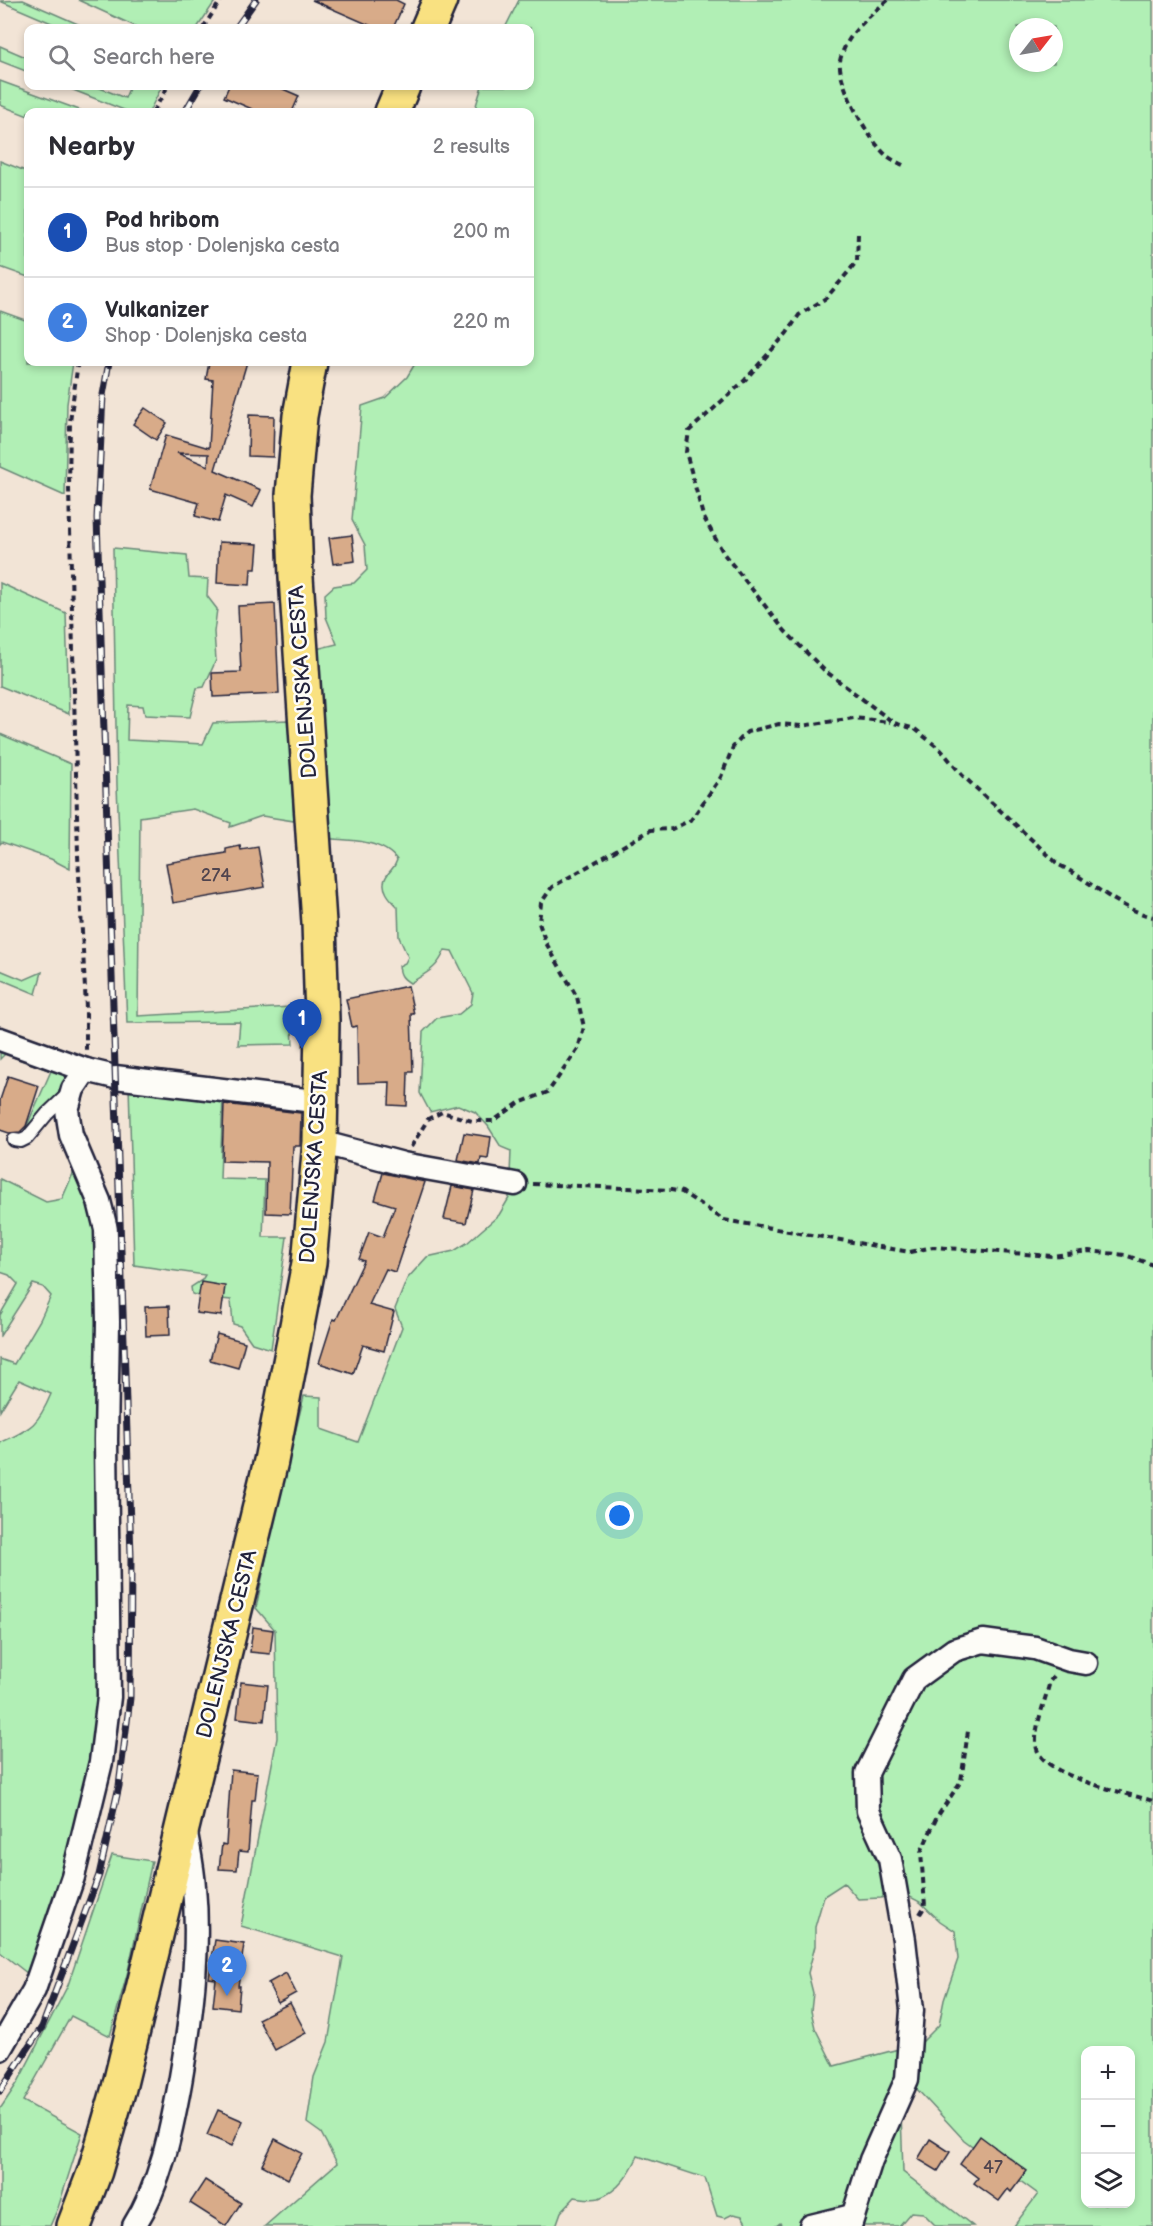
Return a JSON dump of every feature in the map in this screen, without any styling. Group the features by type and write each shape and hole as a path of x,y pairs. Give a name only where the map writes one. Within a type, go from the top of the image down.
{"main road":[{"path":"430,24 440,0"},
{"path":"394,108 401,90"},
{"name":"DOLENJSKA CESTA","path":"74,2226 95,2171 119,2088 269,1472 309,1263 322,1102 319,923 297,600 293,495 300,416 309,366"}],"street":[{"path":"0,1039 80,1079 115,1077 322,1102"},
{"path":"0,2049 34,1990 73,1877 101,1762 109,1697 106,1229 99,1201 71,1135 67,1110 80,1079"},
{"path":"320,1142 403,1164 515,1184"},
{"path":"811,2226 851,2221 871,2160 907,2079 912,2010 904,1940 890,1859 868,1811 867,1773 914,1679 954,1650 983,1641 1035,1648 1078,1661"},
{"name":"DOLENJSKA CESTA","path":"134,2226 158,2178 173,2123 189,2030 196,1948 194,1887 184,1817"}],"lane":[{"path":"14,1140 21,1141 27,1138 80,1079"}],"path":[{"path":"206,24 221,0"},
{"path":"888,0 860,24 847,42 840,62 841,73 855,112 885,155 903,165"},
{"path":"155,108 166,90"},
{"path":"858,234 857,261 826,298 799,315 787,333 744,381 688,431 686,452 703,516 724,554 785,631 824,670 894,723"},
{"path":"77,366 70,422 69,489 78,855 86,1008 80,1079"},
{"path":"403,1164 411,1145 432,1116 442,1112 472,1121 493,1121 519,1103 548,1092 578,1049 584,1028 577,997 546,943 539,923 541,903 552,887 651,830 672,829 691,820 721,777 734,747 747,732 779,724 801,726 854,718 894,723 915,729 941,750 962,775 1059,865 1078,875 1113,901 1153,916"},
{"path":"515,1184 671,1190 682,1192 724,1220 910,1252 933,1247 1052,1256 1089,1251 1125,1255 1153,1264"},
{"path":"1078,1661 1050,1681 1036,1732 1037,1750 1048,1764 1063,1773 1153,1801"},
{"path":"904,1940 925,1906 921,1852 937,1817 962,1781 968,1731"}],"green space":[{"path":"23,0 78,24 54,24 0,1"},
{"path":"78,0 216,0 200,24 130,24"},
{"path":"519,0 1153,0 1153,2226 1014,2226 1038,2194 964,2140 915,2087 901,2112 903,2172 973,2226 936,2226 923,2213 911,2212 899,2226 782,2226 780,2223 776,2226 748,2226 742,2216 733,2214 725,2218 717,2216 705,2178 638,2156 618,2186 599,2198 575,2197 561,2212 556,2226 265,2226 337,2163 321,2133 307,2123 314,2077 328,2042 343,1957 241,1926 277,1738 275,1630 256,1608 275,1514 304,1396 321,1397 321,1429 358,1442 402,1327 395,1309 407,1279 427,1257 454,1251 467,1243 499,1215 509,1198 511,1151 501,1147 488,1126 475,1112 458,1105 430,1112 420,1093 423,1032 437,1018 459,1014 471,1004 473,993 452,951 445,950 435,966 410,983 403,978 399,966 405,963 408,957 399,937 398,907 387,894 384,885 386,877 397,860 376,845 331,839 316,649 337,644 326,617 325,594 334,586 354,583 367,570 365,545 352,520 362,406 385,398 407,377 414,366 534,366 534,108 475,108 481,90 534,90 534,24 507,24","holes":["844,1883 858,1899 881,1898 899,1891 920,1902 940,1921 955,1931 958,1959 944,2000 939,2025 921,2043 834,2066 815,2028 811,2011 813,1993 808,1973 815,1946 815,1927 824,1896"]},
{"path":"0,46 24,56 24,70 0,61"},
{"path":"0,81 74,108 24,108 24,114 0,105"},
{"path":"73,90 105,90 125,98 128,90 160,90 151,108 119,108"},
{"path":"0,161 24,170 24,276 0,267"},
{"path":"0,311 24,320 24,366 72,366 67,404 65,496 0,467"},
{"path":"113,548 187,555 189,578 208,579 207,596 217,609 214,632 216,660 204,687 197,688 190,717 145,715 143,706 128,705 127,740 203,744 213,723 288,720 294,821 262,816 230,827 231,823 193,809 140,817 138,1016 291,1007 293,1044 238,1045 240,1022 127,1023 117,786"},
{"path":"0,583 66,613 69,714 0,686"},
{"path":"0,734 71,764 70,869 51,859 2,842 0,844"},
{"path":"0,970 24,980 42,972 36,994 0,979"},
{"path":"0,1045 66,1071 70,1078 66,1088 25,1130 51,1071 5,1054 0,1059"},
{"path":"129,1085 223,1094 220,1179 265,1180 263,1237 287,1237 271,1349 252,1343 240,1326 233,1324 231,1300 192,1294 191,1287 202,1280 205,1275 134,1265"},
{"path":"75,1169 81,1178 97,1230 100,1713 67,1876 32,1977 0,1952 0,1443 32,1425 51,1394 19,1380 0,1411 0,1359 14,1364 40,1320 51,1296 43,1287 33,1284 0,1336 0,1315 18,1284 9,1275 0,1272 0,1179 46,1202 62,1199"},
{"path":"112,1855 152,1861 128,1971 110,2036 71,2016 23,2101 82,2133 50,2226 0,2226 0,2109 18,2082 68,1985"}],"building":[{"path":"312,0 396,0 404,4 395,24 367,24"},
{"path":"227,90 285,90 299,96 294,108 250,108 224,97"},
{"path":"208,366 246,366 215,470 261,490 253,507 226,495 218,522 195,516 199,503 150,489 166,435 209,448 213,380 206,379","holes":["177,453 209,454 208,466"]},
{"path":"145,408 167,423 156,440 133,424"},
{"path":"249,415 274,416 273,457 248,456"},
{"path":"352,535 355,561 333,564 329,538"},
{"path":"219,542 258,544 256,569 251,569 250,585 217,583"},
{"path":"275,604 279,694 213,697 212,673 241,672 238,606"},
{"path":"240,846 241,850 258,847 265,887 173,903 166,863 226,853 226,849"},
{"path":"408,986 414,1014 411,1014 413,1072 408,1072 407,1106 389,1105 390,1082 358,1083 357,1026 352,1027 346,999"},
{"path":"8,1076 39,1086 26,1126 20,1132 9,1133 0,1130 0,1100"},
{"path":"224,1104 301,1113 300,1146 293,1146 290,1214 266,1213 267,1162 222,1161"},
{"path":"464,1133 491,1137 488,1159 481,1158 480,1164 458,1160"},
{"path":"383,1173 425,1182 395,1272 386,1269 369,1305 394,1312 384,1351 363,1345 353,1374 319,1363 333,1319 336,1320 364,1261 359,1259 369,1232 383,1237 395,1206 375,1200"},
{"path":"452,1186 474,1190 466,1223 444,1219"},
{"path":"201,1282 225,1286 221,1316 196,1313"},
{"path":"169,1306 170,1335 146,1336 145,1307"},
{"path":"217,1334 245,1342 238,1368 210,1360"},
{"path":"253,1627 273,1630 270,1654 250,1652"},
{"path":"241,1682 268,1685 264,1721 237,1718"},
{"path":"231,1770 258,1773 255,1800 252,1800 248,1852 239,1851 237,1870 219,1869 222,1844 226,1845"},
{"path":"215,1940 244,1944 238,1986 240,1986 238,2009 213,2006 216,1979 209,1978"},
{"path":"286,1973 296,1993 278,2003 268,1983"},
{"path":"290,2003 306,2033 275,2050 258,2019"},
{"path":"218,2110 243,2121 232,2146 207,2135"},
{"path":"980,2136 1027,2171 1011,2192 1008,2189 999,2201 974,2183 978,2178 960,2164"},
{"path":"275,2139 302,2153 288,2179 262,2165"},
{"path":"930,2139 950,2152 938,2171 918,2159"},
{"path":"205,2180 241,2203 226,2226 190,2203"}],"railway":[{"path":"239,24 256,0"},
{"path":"187,108 198,90"},
{"path":"0,2091 42,2027 99,1875 119,1786 130,1698 131,1556 97,518 103,395 108,366"}],"place":[{"name":"Pod hribom","path":"302,1049"},
{"name":"Vulkanizer","path":"227,1996"}]}
